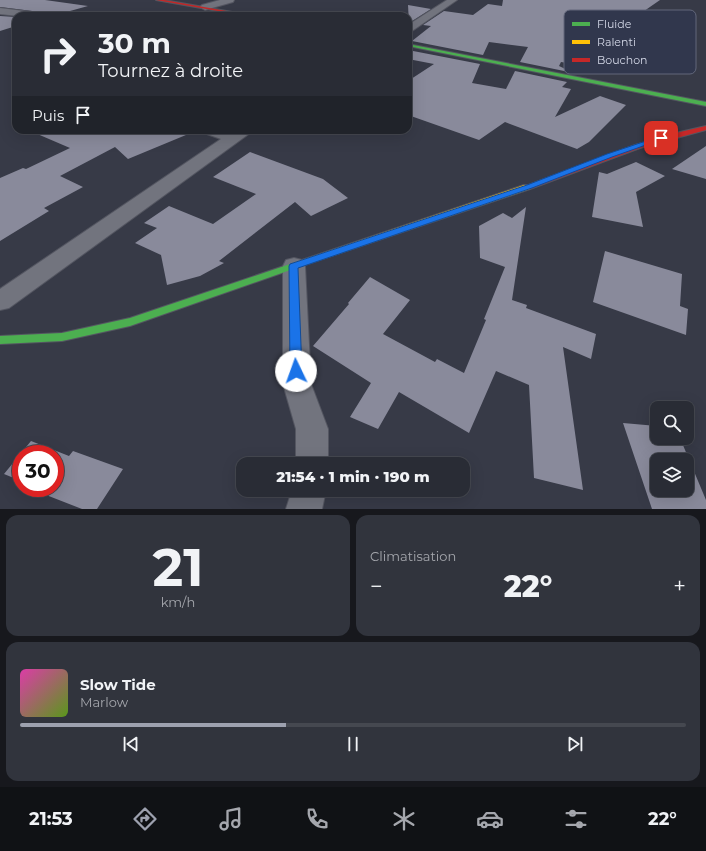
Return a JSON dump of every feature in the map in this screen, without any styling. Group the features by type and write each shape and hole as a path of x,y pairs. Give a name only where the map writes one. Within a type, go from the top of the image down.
{"main road":[{"path":"158,0 196,5 208,4 238,12"},
{"path":"412,46 706,104"},
{"path":"0,340 62,337 97,330 181,305 529,186 609,155 674,134 706,128"}],"street":[{"path":"208,4 230,0"},
{"path":"412,26 453,0"},
{"path":"0,11 12,12"},
{"path":"0,301 239,134"},
{"path":"294,266 297,384 300,398 312,429 314,450 313,457"},
{"path":"304,509 307,497"}],"building":[{"path":"0,0 45,0 88,6 66,12 40,12 0,7"},
{"path":"503,0 660,0 646,10 564,10 564,62 561,62 559,66 564,68 564,71 520,62 528,47 489,42 483,55 412,41 431,26 423,25 444,11 473,15 488,4 502,6"},
{"path":"408,5 431,9 412,21 412,12 408,12"},
{"path":"0,16 12,17 12,27 0,31"},
{"path":"412,51 480,64 472,83 506,89 515,71 567,82 562,87 571,89 555,117 600,96 626,105 589,142 577,149 505,122 479,140 412,116 412,78 434,64 412,60"},
{"path":"37,134 188,134 128,159 115,147 60,176 83,187 44,208 49,211 0,241 0,178 23,168 26,169 70,148"},
{"path":"706,146 706,179 672,169"},
{"path":"250,152 323,179 348,198 311,216 295,202 219,261 224,263 200,276 167,285 161,255 135,243 157,228 144,223 169,206 213,224 256,194 213,177"},
{"path":"636,162 665,176 636,192 643,227 592,217 599,172 607,174"},
{"path":"526,207 512,300 527,305 526,308 596,334 591,359 563,347 583,490 534,478 529,385 496,371 469,433 399,392 378,429 350,417 371,383 313,346 370,277 410,300 383,334 435,362 437,359 464,373 486,320 484,319 505,267 480,258 479,226 503,213 512,218"},
{"path":"605,251 682,274 680,306 688,309 686,335 593,302"},
{"path":"623,423 650,425 650,445 683,445 686,453 650,453 650,497 694,497 694,471 706,500 706,509 652,509"},
{"path":"31,441 41,445 28,445"},
{"path":"73,451 123,469 97,509 82,509 51,497 64,497 64,454 69,456"},
{"path":"12,464 12,477 4,474"}],"traffic: fast":[{"path":"412,46 706,104"},
{"path":"0,340 62,337 130,322 296,265"}],"traffic: slow":[{"path":"296,265 527,187"}],"traffic: jam":[{"path":"158,0 229,12"},
{"path":"527,187 637,146 706,128"}],"route":[{"path":"296,371 294,266 529,186 609,155 661,138"}]}
